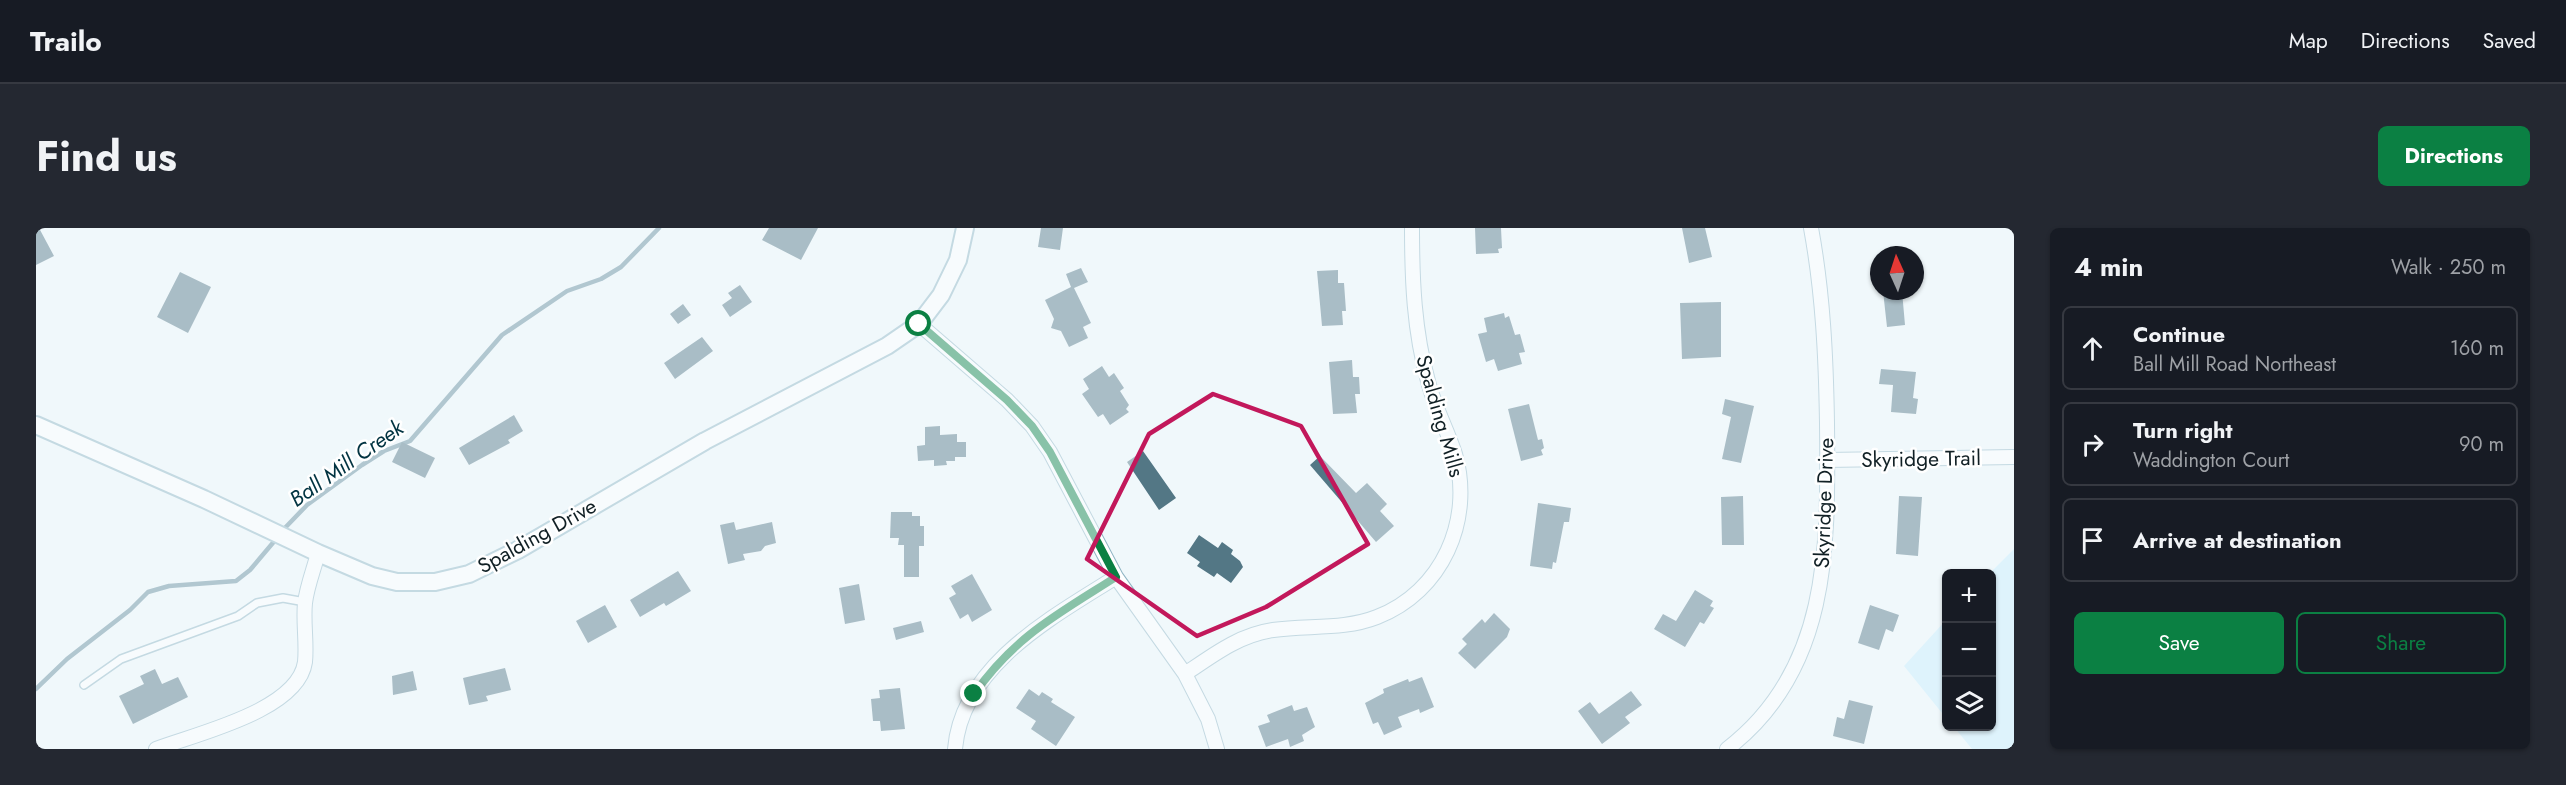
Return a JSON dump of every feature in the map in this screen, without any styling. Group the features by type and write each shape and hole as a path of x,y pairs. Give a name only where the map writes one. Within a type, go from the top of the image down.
{"street":[{"name":"Spalding Drive","path":"36,425 204,499 318,554 372,576 397,582 434,582 469,574 518,550 757,413 887,346 919,324 941,295 958,260 964,228"},
{"name":"Spalding Mills","path":"1185,674 1224,647 1252,635 1274,630 1349,625 1386,614 1408,600 1425,585 1441,565 1451,545 1460,514 1461,482 1455,453 1428,382 1416,326 1412,228"},
{"name":"Skyridge Drive","path":"1728,749 1755,725 1776,700 1790,678 1818,600 1825,556 1827,460 1823,315 1811,228"},
{"path":"919,324 1007,400 1032,426 1050,452 1116,577 1185,674 1208,719 1217,749"},
{"name":"Skyridge Trail","path":"1827,460 2014,457"},
{"path":"156,749 239,721 284,695 294,686 305,663 305,602 318,554"},
{"path":"955,749 961,719 994,667 1023,638 1044,622 1116,577"}],"lane":[{"path":"84,685 121,660 238,616 257,603 283,598 305,602"}],"highlighted area":[{"path":"1213,394 1301,426 1368,544 1266,607 1197,636 1087,559 1149,434"}],"shaded area":[{"path":"2014,549 2014,749 1972,749 1957,731 1996,731 1996,569 1994,569"},
{"path":"1942,624 1942,713 1904,666"}],"building":[{"path":"36,228 39,228 54,256 36,265"},
{"path":"769,228 818,228 801,260 762,240"},
{"path":"1041,228 1063,228 1060,250 1038,247"},
{"path":"1475,228 1501,228 1502,248 1498,249 1499,253 1476,254"},
{"path":"1682,228 1705,228 1712,257 1689,263"},
{"path":"1081,268 1088,282 1074,288 1091,323 1083,327 1088,338 1069,347 1061,331 1051,328 1054,319 1045,300 1071,287 1066,274"},
{"path":"1338,270 1338,283 1344,283 1346,311 1342,311 1343,325 1322,326 1317,271"},
{"path":"180,272 211,287 188,333 157,317"},
{"path":"740,285 752,302 730,317 722,305 732,298 728,293"},
{"path":"1884,300 1903,300 1905,325 1887,327"},
{"path":"1721,302 1721,357 1682,359 1680,303"},
{"path":"683,304 691,315 678,324 670,314"},
{"path":"1504,313 1505,318 1509,316 1515,335 1520,334 1525,352 1519,353 1522,364 1498,371 1494,359 1486,362 1478,334 1487,332 1484,318"},
{"path":"702,337 713,351 675,379 664,363"},
{"path":"1352,360 1353,377 1359,377 1360,394 1355,394 1357,413 1333,414 1329,362"},
{"path":"1102,366 1109,377 1114,373 1124,388 1120,391 1129,405 1126,409 1129,412 1110,425 1103,414 1098,417 1082,394 1089,389 1083,379"},
{"path":"1881,369 1916,372 1913,398 1918,399 1916,414 1891,412 1893,385 1879,384"},
{"path":"1725,399 1754,406 1741,463 1722,459 1731,417 1722,414"},
{"path":"1529,404 1538,440 1542,439 1544,448 1541,450 1543,455 1521,461 1508,409"},
{"path":"514,415 523,431 508,440 510,443 469,465 459,448"},
{"path":"940,426 940,435 957,434 957,442 966,442 966,457 955,457 955,461 946,461 947,465 934,466 934,460 918,461 917,446 925,445 925,427"},
{"path":"402,442 435,458 425,478 392,462"},
{"path":"1143,451 1176,498 1159,510 1127,462"},
{"path":"1320,456 1356,493 1367,483 1387,504 1380,511 1394,526 1376,542 1310,465"},
{"path":"1743,496 1744,545 1722,545 1721,497"},
{"path":"1899,496 1922,497 1918,556 1896,554"},
{"path":"1538,503 1571,508 1569,522 1564,522 1556,563 1553,562 1552,569 1530,566"},
{"path":"891,512 912,512 912,516 920,516 920,526 924,526 924,546 919,546 919,577 904,577 904,545 898,545 899,538 890,538"},
{"path":"734,522 736,530 772,522 776,543 765,546 761,551 743,554 745,560 728,564 720,525"},
{"path":"1199,535 1218,548 1222,542 1233,550 1231,554 1240,561 1243,567 1231,583 1217,573 1214,577 1197,566 1200,562 1187,553"},
{"path":"678,571 691,591 666,606 664,603 640,617 630,600"},
{"path":"972,574 992,610 972,622 968,614 960,619 949,598 956,594 951,586"},
{"path":"859,584 865,620 845,624 839,588"},
{"path":"1695,590 1713,601 1710,606 1714,608 1704,624 1700,622 1685,647 1654,629 1663,614 1676,621"},
{"path":"605,605 617,627 588,643 576,621"},
{"path":"1870,605 1899,615 1893,632 1886,629 1879,650 1858,643"},
{"path":"1494,613 1510,629 1507,637 1475,669 1458,653 1467,644 1462,639 1482,619 1485,623"},
{"path":"921,621 924,632 896,640 893,628"},
{"path":"505,668 511,690 486,696 488,701 469,705 463,678"},
{"path":"155,669 162,684 178,677 188,697 133,724 119,696 144,684 140,676"},
{"path":"413,671 417,690 393,695 392,676"},
{"path":"1422,677 1434,707 1420,713 1419,709 1398,717 1402,727 1384,735 1378,722 1373,724 1365,703 1384,693 1383,689 1408,679 1409,682"},
{"path":"900,688 905,729 881,731 880,721 873,721 871,699 880,698 879,690"},
{"path":"1029,689 1039,696 1042,692 1053,699 1051,702 1075,717 1056,746 1031,729 1036,721 1016,708"},
{"path":"1631,691 1642,705 1625,717 1630,723 1602,744 1578,711 1590,702 1599,714"},
{"path":"1849,700 1873,706 1864,744 1833,736 1837,717 1844,719"},
{"path":"1292,705 1294,711 1307,707 1315,727 1302,735 1304,741 1290,747 1288,739 1266,747 1258,726 1270,722 1267,715"}],"waterway":[{"name":"Ball Mill Creek","path":"282,531 307,505 362,465 384,451 410,441 502,335 567,291 601,279 621,267 659,228"},
{"name":"Ball Mill Creek","path":"36,689 67,659 130,610 148,592 169,586 236,581 250,570 277,538"}],"route":[{"path":"919,324 1007,400 1032,426 1050,452 1116,577 1044,622 1023,638 994,667 974,694"}]}
